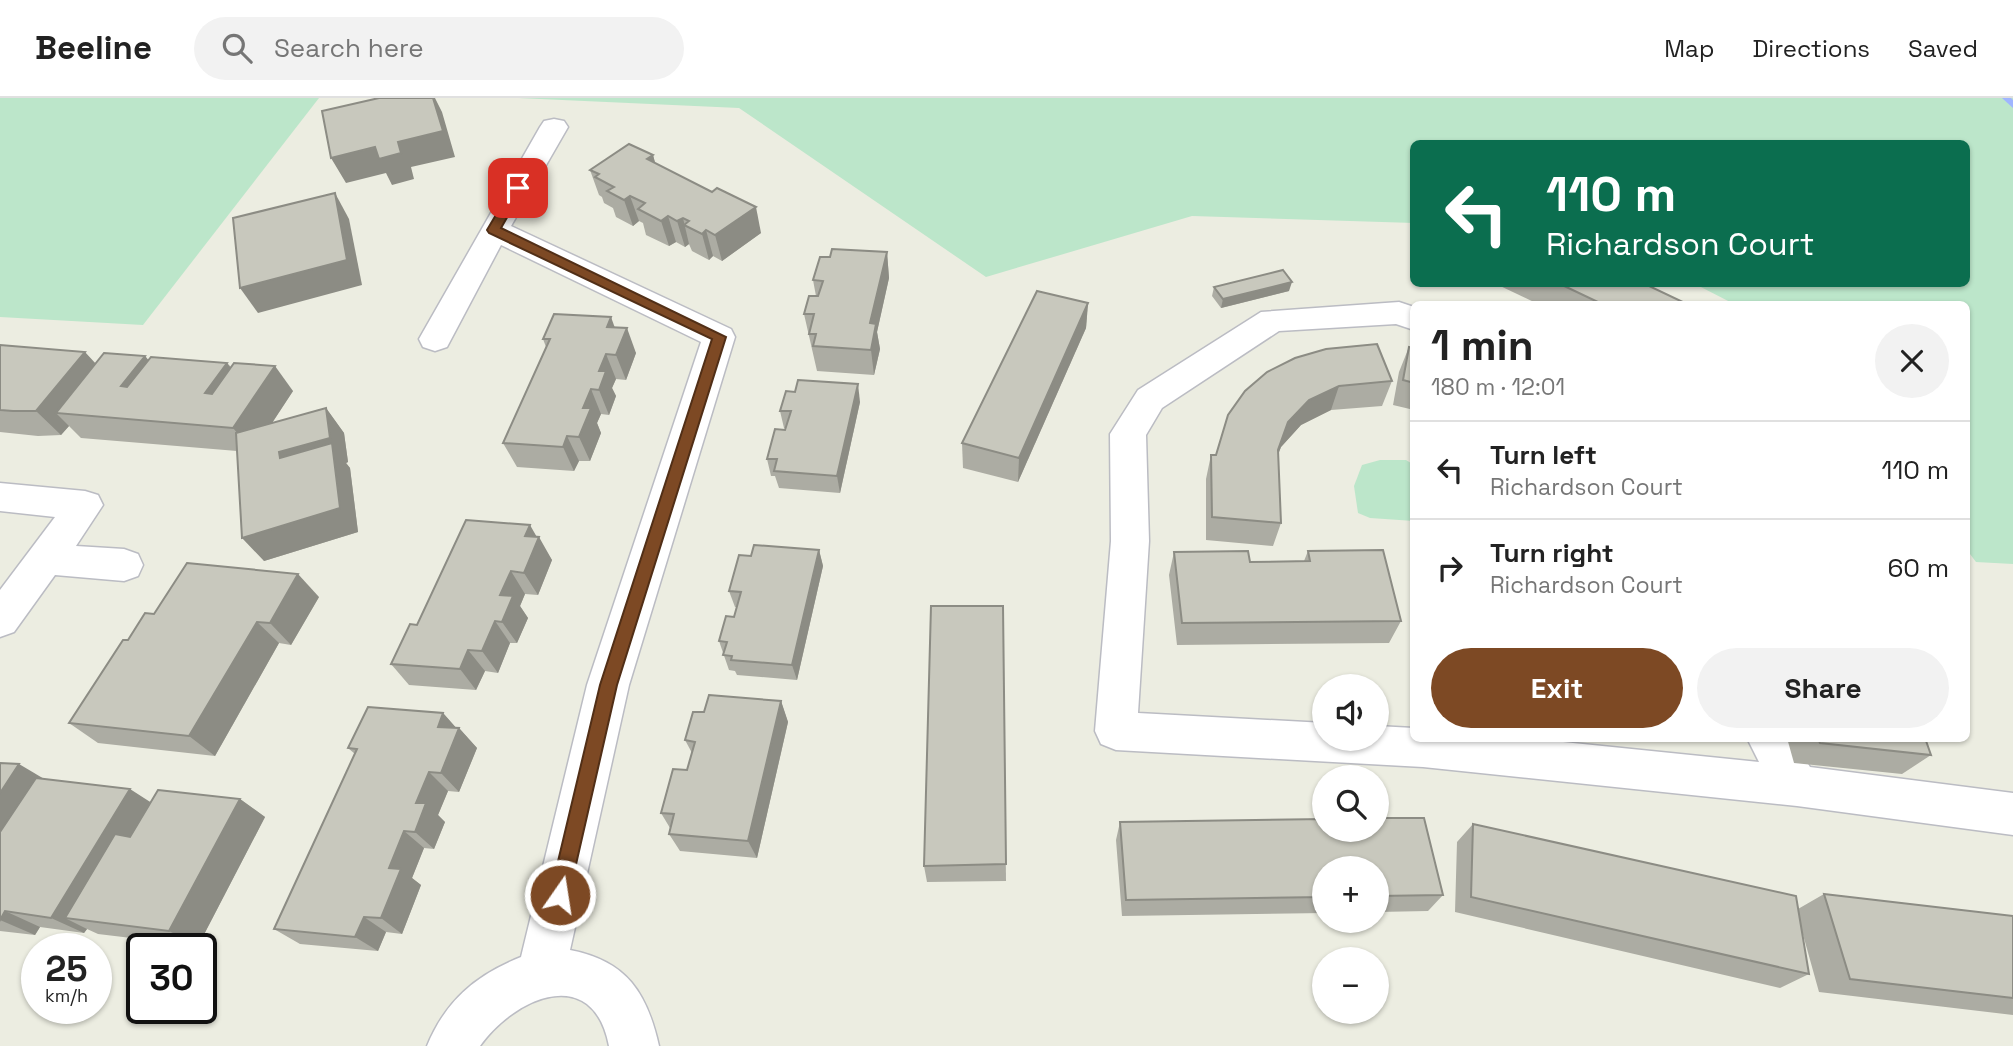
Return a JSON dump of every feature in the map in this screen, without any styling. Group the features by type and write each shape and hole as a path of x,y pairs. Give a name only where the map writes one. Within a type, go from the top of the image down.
{"street":[{"path":"435,339 554,127"},
{"path":"494,230 719,337 608,685 541,974"},
{"path":"1410,317 1399,313 1272,320 1150,399 1128,434 1130,541 1116,731 1423,748 1797,786 2013,814"},
{"path":"0,497 85,505 0,620"},
{"path":"45,559 124,565"},
{"path":"1770,742 1797,786"},
{"path":"452,1046 460,1030 484,1003 511,984 541,974 572,973 599,982 620,1001 632,1028 634,1046"}],"green space":[{"path":"0,98 319,98 143,325 0,317"},
{"path":"518,98 2013,98 2013,564 1976,562 1970,554 1970,301 1728,301 1701,287 1970,287 1970,140 1410,140 1410,223 1192,216 986,277 739,108"},
{"path":"1380,460 1406,460 1410,462 1410,521 1370,518 1358,513 1354,486 1362,465"}],"building":[{"path":"379,98 433,98 443,131 398,142 401,153 379,159 375,147 331,158 322,111"},
{"path":"629,144 653,155 647,159 712,192 717,188 756,207 715,235 706,230 702,234 684,225 689,221 683,218 677,221 668,216 661,221 638,209 645,203 630,196 624,200 607,191 614,187 595,177 599,174 590,170"},
{"path":"335,193 347,260 240,288 233,218"},
{"path":"832,249 887,252 870,323 876,324 871,350 813,346 816,334 809,334 814,314 804,314 809,296 818,296 823,281 813,280 820,257 830,257"},
{"path":"1283,270 1292,282 1223,299 1214,287"},
{"path":"1566,287 1651,287 1681,301 1596,301"},
{"path":"1037,291 1088,303 1019,458 962,443"},
{"path":"554,314 611,317 607,327 627,328 616,355 606,354 599,371 606,371 599,390 591,389 583,408 591,408 579,437 567,436 563,447 503,443 550,339 543,339"},
{"path":"1377,344 1392,381 1339,386 1309,400 1288,422 1278,450 1281,523 1212,517 1211,455 1216,455 1228,415 1245,391 1267,372 1295,358 1326,349"},
{"path":"0,345 85,352 36,411 0,410"},
{"path":"1409,347 1410,382 1403,380"},
{"path":"104,353 145,356 121,386 127,387 151,357 227,363 205,393 212,394 234,363 275,366 233,428 56,413"},
{"path":"798,380 858,384 837,476 774,471 777,459 767,459 775,429 785,430 791,411 780,411 786,391 795,392"},
{"path":"326,408 330,438 279,452 280,458 332,443 340,508 242,538 236,433"},
{"path":"466,520 530,525 525,536 539,537 524,573 511,571 500,595 513,596 502,622 495,621 482,651 468,650 460,669 391,664 410,624 417,625"},
{"path":"754,545 819,550 792,665 731,660 732,656 723,655 727,642 719,641 726,616 734,617 741,592 729,591 739,555 751,556"},
{"path":"1383,550 1401,621 1182,623 1174,552 1248,551 1250,562 1310,561 1308,551"},
{"path":"187,563 298,574 270,623 257,622 189,736 69,723 123,640 128,640 145,613 154,614"},
{"path":"931,606 1003,606 1006,864 924,866"},
{"path":"709,695 781,701 748,841 669,834 674,814 661,813 673,769 687,770 695,742 685,740 693,712 704,712"},
{"path":"368,707 443,713 438,727 459,728 441,773 429,772 416,803 426,803 415,832 404,831 389,868 401,869 381,918 364,917 355,937 274,929 357,749 348,748"},
{"path":"1926,742 1931,755 1820,743"},
{"path":"0,763 19,764 0,793"},
{"path":"36,778 130,789 51,918 5,911 0,920 0,832"},
{"path":"158,790 240,799 169,931 65,918 115,834 130,837"},
{"path":"1389,818 1424,818 1443,895 1389,896 1389,856 1312,856 1312,897 1126,900 1120,822 1312,819 1312,842 1389,842"},
{"path":"1473,824 1796,896 1809,974 1471,897"},
{"path":"1824,894 2013,916 2013,998 1850,979"}],"waterway":[{"path":"2006,98 2013,105"}],"route":[{"path":"518,188 494,230 719,337 608,685 560,895"}]}
